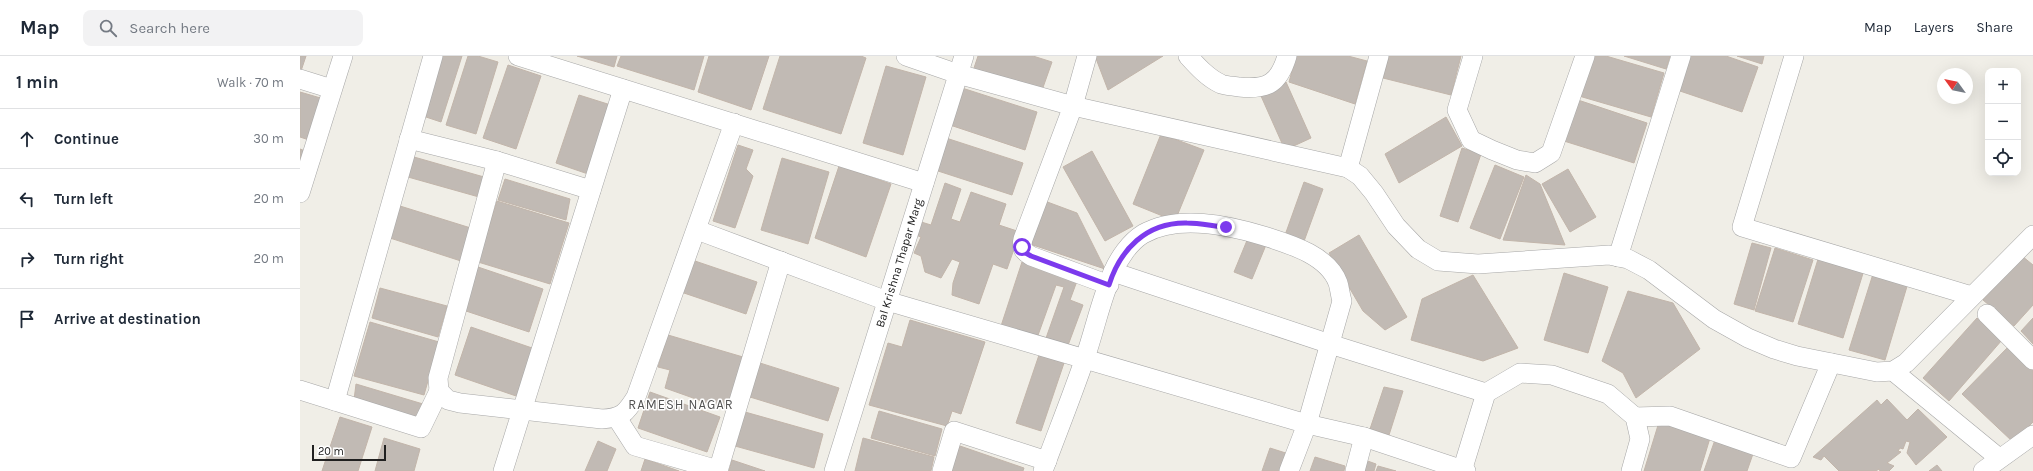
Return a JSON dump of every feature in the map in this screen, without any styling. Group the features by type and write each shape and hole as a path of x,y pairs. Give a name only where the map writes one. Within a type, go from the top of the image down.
{"street":[{"path":"300,193 342,56"},
{"path":"335,401 433,56"},
{"path":"518,56 548,60 623,89 924,183"},
{"path":"906,56 961,65 1073,106 1348,168 1360,176 1374,193 1396,226 1418,249 1438,261 1478,264 1608,255 1628,259 1649,270 1714,319 1748,338 1797,356 1877,372 1893,371 1906,363 2033,235"},
{"path":"1086,56 1073,106 1023,239 1022,247 1024,252 1031,256 1111,278 1486,393"},
{"path":"1188,56 1202,72 1222,85 1245,87 1264,87 1282,73 1287,56"},
{"path":"1348,168 1380,56"},
{"path":"1473,56 1457,110 1471,140 1517,160 1535,163 1551,153 1585,56"},
{"path":"1618,257 1681,56"},
{"path":"1794,56 1742,227 1972,296"},
{"name":"Bal Krishna Thapar Marg","path":"834,471 961,65"},
{"path":"300,80 332,89"},
{"path":"503,471 623,89"},
{"path":"439,391 448,400 460,403 602,419 617,418 629,409 636,397 697,230 708,192 734,123"},
{"path":"409,139 497,161 591,190"},
{"path":"300,390 421,428 439,391 438,378 497,161"},
{"path":"942,471 954,431 1045,466 1085,358 1111,278 1124,253 1143,234 1164,227 1185,223 1220,226 1264,236 1307,252 1325,264 1337,282 1342,301 1307,424 1289,471"},
{"path":"697,230 887,301 1307,424 1364,437 1463,471 1486,393 1520,373 1552,375 1608,394 1635,417 1640,439 1631,471"},
{"path":"617,418 635,446 718,470 781,261"},
{"path":"1987,314 2033,360"},
{"path":"1635,417 1670,416 1791,458 1831,363"},
{"path":"1893,371 1999,458"},
{"path":"1983,471 1999,458 2033,435"},
{"path":"1355,471 1364,437"}],"building":[{"path":"300,56 306,56 301,71 300,71"},
{"path":"438,56 462,56 441,122 420,115"},
{"path":"468,56 478,56 498,62 476,134 446,125"},
{"path":"577,56 617,56 614,67"},
{"path":"621,56 704,56 694,90 617,66"},
{"path":"709,56 769,56 751,110 698,92"},
{"path":"780,56 861,56 866,58 841,134 763,109"},
{"path":"978,56 1033,56 1052,62 1041,93 973,71"},
{"path":"1095,56 1163,56 1108,90"},
{"path":"1296,56 1348,56 1367,61 1355,104 1289,82"},
{"path":"1389,56 1461,56 1451,95 1383,78"},
{"path":"1591,56 1606,56 1664,73 1651,117 1579,96"},
{"path":"1624,56 1670,56 1666,69"},
{"path":"1686,56 1726,56 1758,67 1742,112 1674,89"},
{"path":"1737,56 1764,56 1762,64"},
{"path":"508,65 541,76 516,149 483,138"},
{"path":"886,66 926,77 903,155 863,143"},
{"path":"1286,82 1311,138 1285,150 1261,96"},
{"path":"962,88 1037,112 1025,150 950,125"},
{"path":"300,92 324,99 309,140 300,137"},
{"path":"579,95 614,106 591,175 556,163"},
{"path":"1578,100 1647,123 1634,163 1564,141"},
{"path":"1446,117 1462,146 1399,183 1385,154"},
{"path":"1161,134 1204,150 1175,221 1133,204"},
{"path":"946,138 1023,163 1012,195 935,170"},
{"path":"738,145 753,150 746,169 753,176 735,228 713,221"},
{"path":"1462,148 1481,154 1458,222 1440,216"},
{"path":"300,149 308,152 300,172"},
{"path":"1092,151 1133,226 1105,241 1063,167"},
{"path":"414,157 484,177 479,197 408,177"},
{"path":"782,158 829,172 808,244 761,230"},
{"path":"1495,165 1524,177 1500,239 1470,228"},
{"path":"839,166 891,184 866,257 815,238"},
{"path":"1568,169 1596,217 1570,232 1542,184"},
{"path":"1526,175 1540,184 1565,245 1503,240"},
{"path":"505,179 570,199 566,220 498,200"},
{"path":"1304,182 1323,189 1303,244 1284,238"},
{"path":"945,183 961,189 951,219 960,222 971,192 1006,204 999,225 1020,232 1007,269 993,264 979,304 952,295 953,283 960,262 952,259 941,278 925,272 921,256 914,253 921,237 913,234 918,221 931,225"},
{"path":"1042,200 1077,213 1105,269 1027,243"},
{"path":"497,201 569,223 550,284 478,262"},
{"path":"400,206 474,229 464,262 390,238"},
{"path":"1359,235 1407,317 1385,330 1363,311 1329,253"},
{"path":"1248,238 1266,245 1252,279 1234,272"},
{"path":"1752,243 1771,248 1754,310 1734,304"},
{"path":"1775,248 1813,260 1793,322 1755,311"},
{"path":"1819,256 1864,270 1843,338 1798,324"},
{"path":"2022,256 2033,265 2033,305 2014,326 1983,300"},
{"path":"692,260 757,282 746,314 681,292"},
{"path":"1022,262 1077,281 1070,300 1083,305 1067,348 1045,341 1064,287 1056,285 1037,338 1001,326"},
{"path":"478,267 543,289 529,332 463,310"},
{"path":"1564,273 1608,287 1588,353 1544,340"},
{"path":"1873,274 1908,283 1885,360 1849,350"},
{"path":"1473,275 1518,348 1483,361 1411,340 1422,299"},
{"path":"380,288 447,306 438,337 372,318"},
{"path":"1628,291 1673,303 1700,349 1636,398 1623,373 1602,361"},
{"path":"1977,318 2002,340 1949,401 1923,378"},
{"path":"2033,318 2033,344 2021,331"},
{"path":"910,320 985,342 961,414 952,411 947,426 869,405 888,343 902,347"},
{"path":"370,322 439,342 424,395 354,376"},
{"path":"471,327 535,349 519,397 455,375"},
{"path":"668,335 743,357 727,410 665,388 670,370 658,367"},
{"path":"2010,345 2033,368 2033,422 2013,442 1962,394"},
{"path":"1039,355 1064,363 1041,431 1016,423"},
{"path":"760,363 839,388 828,421 750,397"},
{"path":"356,384 423,404 420,420 354,400"},
{"path":"1384,387 1403,391 1389,435 1370,429"},
{"path":"650,392 720,417 707,452 638,428"},
{"path":"1887,399 1907,420 1918,409 1947,437 1916,465 1907,453 1910,442 1906,441 1903,449 1900,448 1898,451 1901,452 1887,463 1894,466 1889,471 1880,471 1879,469 1876,471 1839,471 1824,456 1821,460 1813,457 1877,400 1881,405"},
{"path":"879,411 942,429 935,456 871,438"},
{"path":"745,412 823,434 814,468 735,446"},
{"path":"340,417 372,427 358,471 322,471"},
{"path":"1659,422 1710,438 1700,471 1644,471"},
{"path":"1716,437 1754,451 1747,471 1704,471"},
{"path":"384,438 420,449 414,471 375,471"},
{"path":"863,438 934,457 931,471 855,471"},
{"path":"598,441 616,449 607,471 585,471"},
{"path":"960,446 1024,468 1023,471 949,471"},
{"path":"1270,448 1292,455 1286,471 1262,471"},
{"path":"1315,457 1345,466 1344,471 1310,471"},
{"path":"645,459 679,471 641,471"},
{"path":"1362,459 1376,464 1374,471 1359,471"},
{"path":"732,460 765,471 729,471"},
{"path":"1937,465 1942,471 1929,471"},
{"path":"1378,466 1396,471 1376,471"}],"district":[{"name":"RAMESH NAGAR","path":"681,404"}],"route":[{"path":"1022,247 1024,252 1031,256 1109,285 1113,272 1124,253 1143,234 1164,227 1185,223 1226,227"}]}
